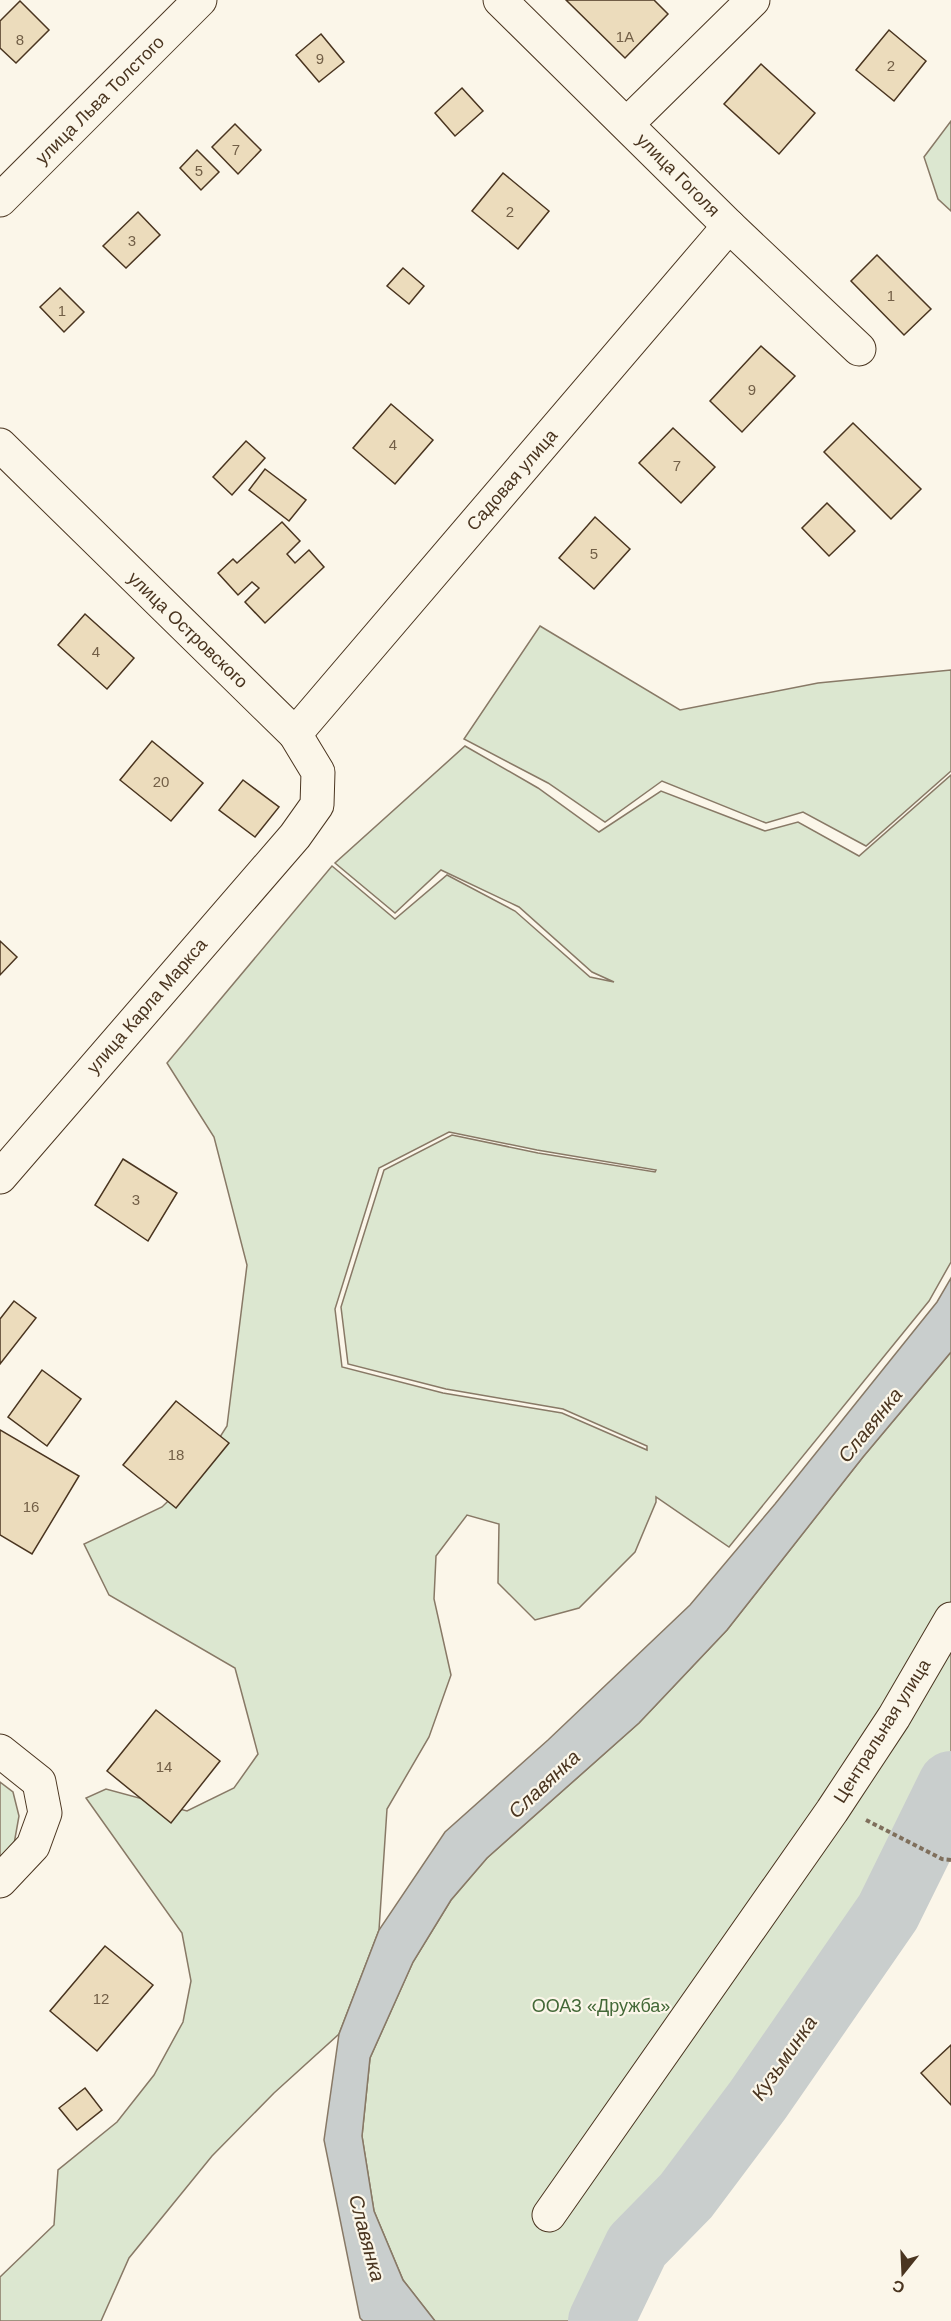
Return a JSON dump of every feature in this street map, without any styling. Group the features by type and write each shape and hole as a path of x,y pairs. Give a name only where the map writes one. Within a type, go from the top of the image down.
{"street":[{"name":"улица Льва Толстого","path":"0,200 200,0"},
{"name":"улица Гоголя","path":"500,0 729,226 859,348"},
{"path":"627,124 753,0"},
{"name":"Садовая улица","path":"295,734 729,226"},
{"name":"улица Островского","path":"0,445 295,734 318,772 317,805 295,836"},
{"name":"улица Карла Маркса","path":"0,1177 295,836"},
{"name":"Центральная улица","path":"549,2215 845,1813 894,1717 951,1619"},
{"path":"0,1750 39,1782 45,1813 33,1846 0,1881"}],"path":[{"path":"845,1813 942,1859 951,1860"}],"green space":[{"path":"951,121 951,211 938,199 924,157"},
{"path":"540,626 680,710 818,683 951,670 951,771 866,846 803,812 766,823 662,781 605,822 548,783 464,739"},
{"path":"465,746 538,788 599,832 661,791 765,831 798,822 859,856 951,775 951,1262 929,1301 729,1547 656,1497 635,1552 579,1608 535,1620 498,1583 499,1524 467,1515 436,1556 434,1599 451,1675 429,1737 387,1809 379,1930 339,2034 274,2093 212,2156 129,2258 101,2321 0,2321 0,2277 54,2225 58,2170 117,2122 154,2075 183,2022 191,1981 182,1933 86,1798 106,1789 187,1811 234,1788 258,1754 235,1668 109,1595 84,1544 162,1507 197,1473 227,1426 247,1265 214,1137 167,1063 332,866 395,919 447,875 515,911 590,977 614,982 592,972 519,907 441,870 395,913 335,863","holes":["449,1132 537,1150 656,1170 655,1172 538,1153 452,1135 384,1170 341,1307 348,1364 446,1389 563,1409 647,1446 647,1450 562,1413 443,1393 342,1367 335,1309 379,1168"]},
{"name":"ООАЗ «Дружба»","path":"951,1352 951,1784 888,1912 758,2100 686,2196 637,2246 601,2321 435,2321 403,2280 374,2211 362,2136 370,2058 413,1962 451,1900 487,1858 639,1723 727,1630 863,1457"},
{"path":"0,1782 13,1792 19,1816 14,1844 0,1857"}],"water":[{"name":"Славянка","path":"951,1278 951,1352 863,1457 727,1630 639,1723 487,1858 451,1900 413,1962 370,2058 362,2136 374,2211 403,2280 435,2321 363,2321 360,2318 324,2140 339,2034 379,1930 445,1832 548,1740 690,1605 775,1504 937,1302"}],"building":[{"path":"566,0 654,0 668,14 625,58"},
{"path":"20,1 49,30 16,63 0,48 0,21"},
{"path":"889,30 926,61 894,101 856,70"},
{"path":"321,34 344,62 319,82 296,55"},
{"path":"761,64 815,113 779,154 724,104"},
{"path":"462,88 483,111 455,136 435,113"},
{"path":"235,124 261,150 238,174 212,147"},
{"path":"197,150 219,172 201,190 180,168"},
{"path":"503,173 549,211 518,249 472,211"},
{"path":"138,212 160,235 126,268 103,246"},
{"path":"877,255 931,309 904,335 851,281"},
{"path":"403,268 424,286 409,304 387,286"},
{"path":"60,288 84,312 64,332 40,307"},
{"path":"761,346 795,376 742,432 710,401"},
{"path":"391,404 433,440 395,484 353,448"},
{"path":"853,423 921,489 891,519 824,452"},
{"path":"673,428 715,467 681,503 639,463"},
{"path":"246,441 265,458 232,495 213,477"},
{"path":"265,469 306,500 289,521 249,490"},
{"path":"827,503 855,531 829,556 802,528"},
{"path":"595,517 630,549 594,589 559,558"},
{"path":"282,522 300,541 287,554 295,563 309,550 324,567 265,623 245,602 259,588 252,582 238,595 218,573 233,559 237,563"},
{"path":"85,614 134,658 107,689 58,645"},
{"path":"152,741 203,783 171,821 120,780"},
{"path":"243,780 279,807 255,837 219,810"},
{"path":"0,941 17,957 0,975"},
{"path":"123,1159 177,1193 148,1241 95,1205"},
{"path":"14,1301 36,1318 0,1364 0,1319"},
{"path":"42,1370 81,1399 47,1446 8,1417"},
{"path":"176,1401 229,1443 176,1508 123,1465"},
{"path":"0,1430 79,1476 32,1554 0,1535"},
{"path":"156,1710 220,1761 171,1823 107,1771"},
{"path":"105,1946 153,1985 97,2051 50,2011"},
{"path":"951,2045 951,2105 921,2073"},
{"path":"85,2088 102,2110 77,2130 59,2108"}],"waterway":[{"name":"Кузьминка","path":"601,2321 637,2246 686,2196 758,2100 888,1912 951,1784"}]}
